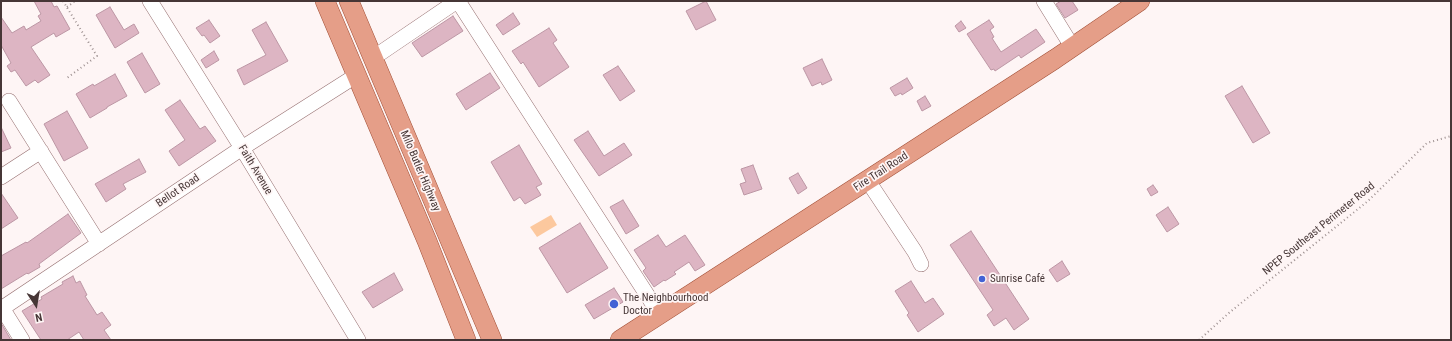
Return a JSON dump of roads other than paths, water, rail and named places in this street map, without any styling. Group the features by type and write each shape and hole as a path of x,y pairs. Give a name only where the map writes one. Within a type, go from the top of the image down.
{"main road":[{"name":"Milo Butler Highway","path":"325,1 427,241 466,340"},
{"name":"Milo Butler Highway","path":"349,1 492,340"},
{"name":"Fire Trail Road","path":"620,340 1073,48 1140,1"}],"street":[{"name":"Faith Avenue","path":"150,1 242,148 358,340"},
{"path":"373,58 457,1 660,315"},
{"path":"1044,1 1073,48"},
{"name":"Bellot Road","path":"1,309 242,148 357,75"},
{"path":"9,101 99,244"},
{"path":"1,177 41,151"},
{"path":"868,181 915,252 921,264"},
{"path":"1,309 22,340"}],"place":[{"name":"Sunrise Café","path":"982,279"},
{"name":"The Neighbourhood Doctor","path":"614,304"}]}
